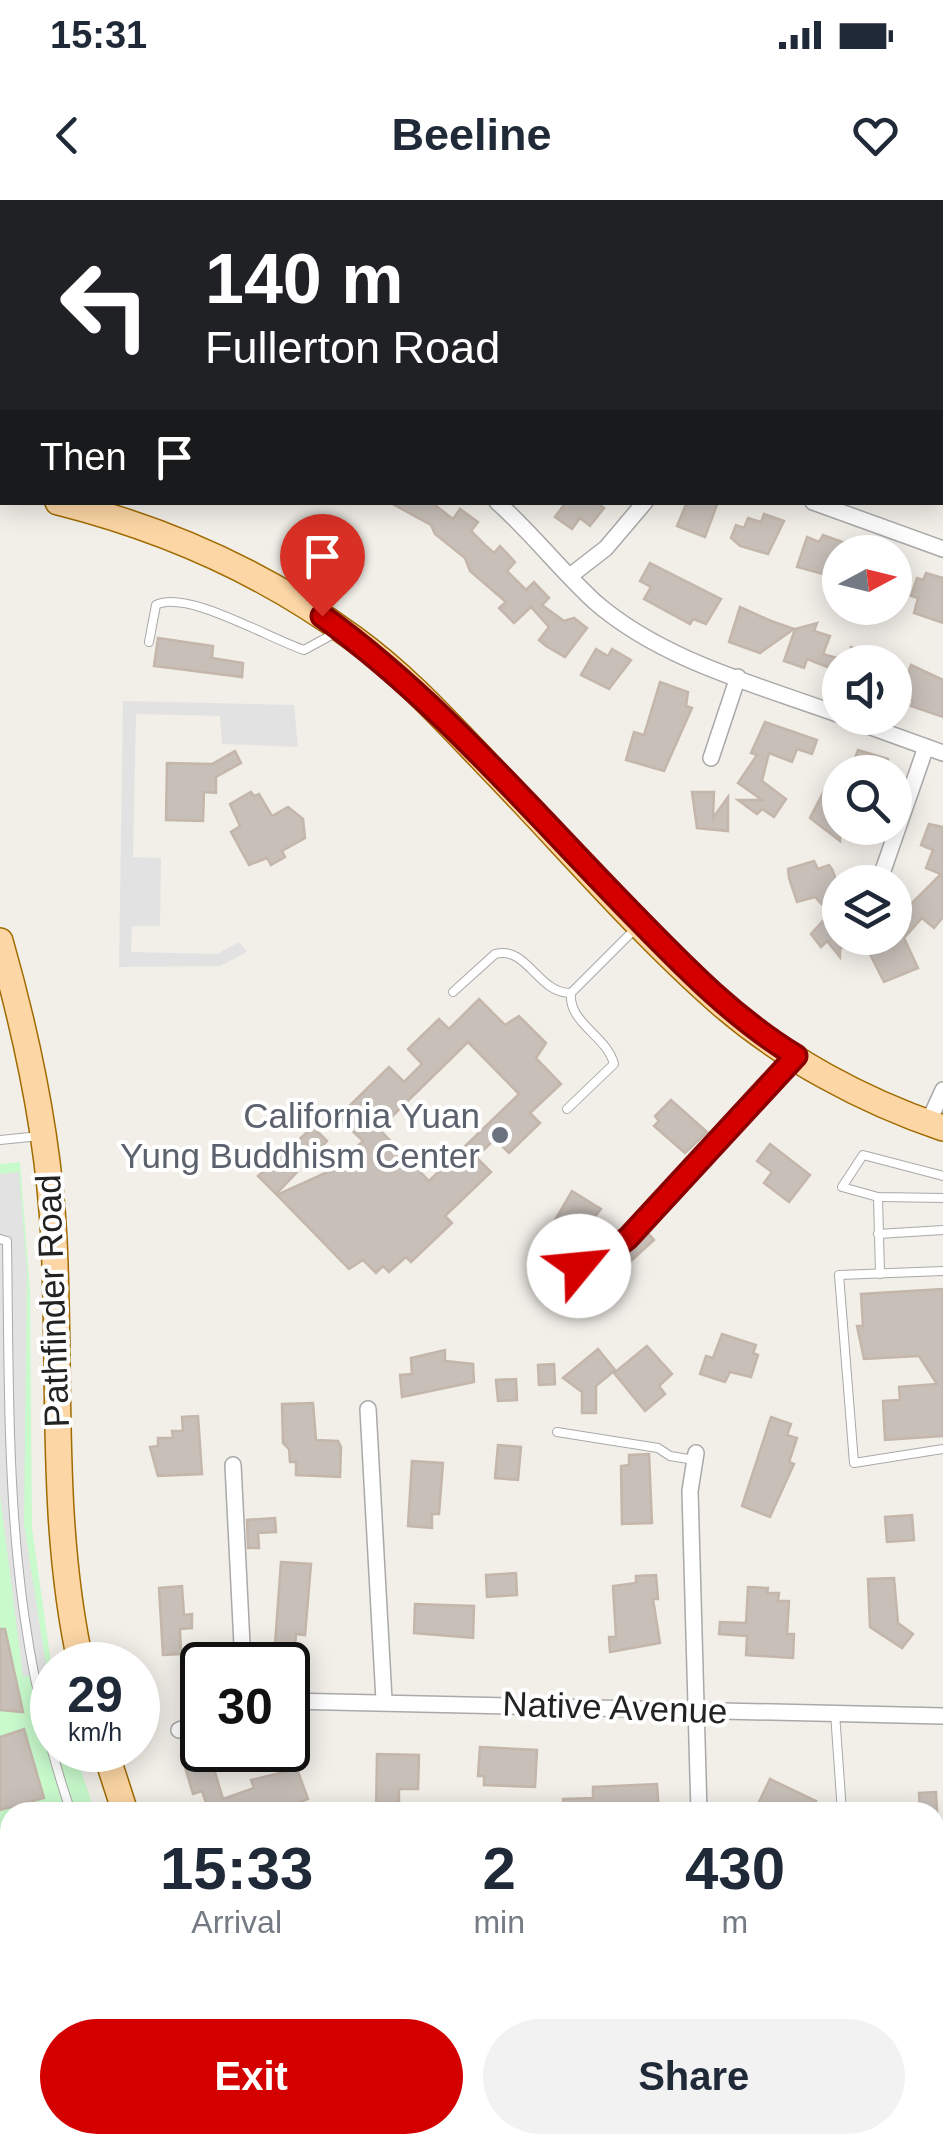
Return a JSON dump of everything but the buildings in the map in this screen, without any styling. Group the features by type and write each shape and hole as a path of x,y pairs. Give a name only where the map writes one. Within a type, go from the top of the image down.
{"main road":[{"path":"68,505 160,532 203,550 244,570 340,629 445,720 720,1002 844,1086 935,1126"},
{"name":"Pathfinder Road","path":"0,942 26,1036 54,1238 59,1504 77,1642"},
{"path":"112,1772 122,1802"}],"street":[{"path":"500,505 570,576 635,630 677,654 822,708"},
{"path":"570,576 606,548 642,505"},
{"path":"852,509 943,550"},
{"path":"711,758 738,677"},
{"path":"892,735 943,753"},
{"path":"885,865 926,748"},
{"path":"579,1266 602,1258 628,1238 796,1056"},
{"path":"935,1126 943,1090"},
{"path":"368,1409 384,1700"},
{"path":"695,1456 690,1491 699,1802"},
{"path":"233,1465 242,1642"},
{"name":"Native Avenue","path":"310,1700 943,1716"}],"lane":[{"path":"150,642 156,605 169,600 194,604 304,650 340,629"},
{"path":"453,992 504,951 514,953 550,990 570,992 642,923"},
{"path":"566,1109 614,1064 612,1054 575,1014 570,992"},
{"path":"0,1140 42,1136"},
{"path":"943,1176 863,1155 842,1187 878,1197 943,1198"},
{"path":"878,1197 880,1274"},
{"path":"878,1234 943,1230"},
{"path":"0,1239 7,1241 11,1510 24,1636 44,1726 68,1802"},
{"path":"943,1271 839,1275 854,1462 943,1450"},
{"path":"557,1432 658,1448 670,1456 695,1456"},
{"path":"835,1712 841,1802"}],"green space":[{"path":"20,1162 30,1290 32,1528 48,1642 30,1642 30,1772 81,1772 92,1802 0,1802 0,1164"}],"shaded area":[{"path":"123,701 294,705 298,747 222,744 220,716 136,714 133,857 161,858 160,926 132,926 131,952 217,954 239,942 247,952 220,966 119,967"},
{"path":"19,1172 27,1272 24,1524 42,1642 30,1642 30,1675 23,1677 0,1495 0,1174"}],"place":[{"name":"California Yuan Yung Buddhism Center","path":"500,1135"}],"route":[{"path":"322,616 384,663 445,720 720,1002 796,1056 628,1238 602,1258 579,1266"}]}
